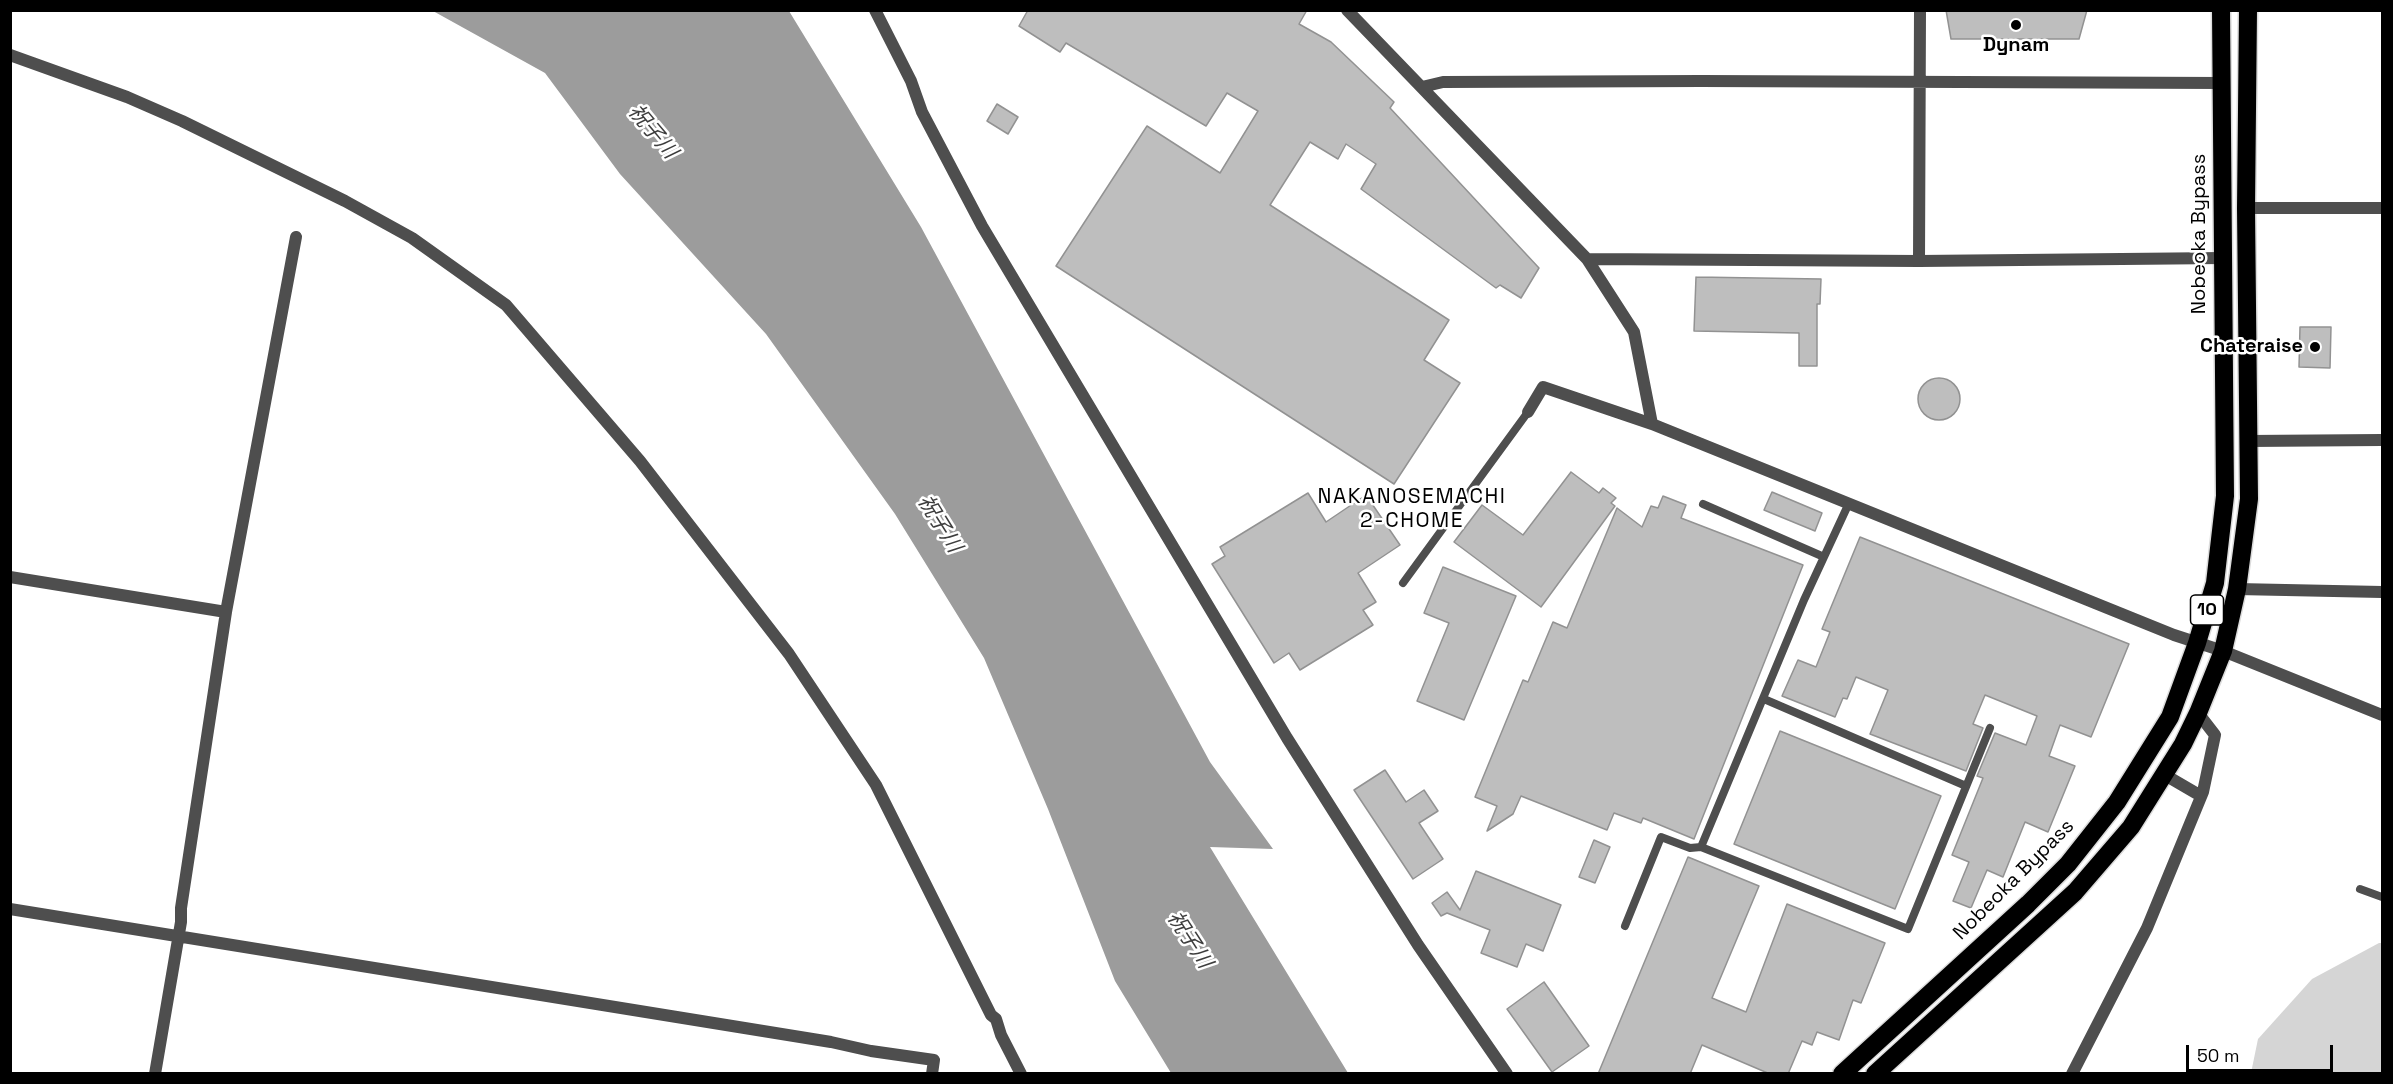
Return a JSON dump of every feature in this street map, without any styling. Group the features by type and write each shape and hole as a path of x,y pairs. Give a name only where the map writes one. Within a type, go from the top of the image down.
{"highway":[{"name":"Nobeoka Bypass","path":"1842,1074 2028,904 2068,864 2117,802 2170,717 2197,643 2215,583 2225,496 2221,10"},
{"name":"10","path":"1875,1074 2075,892 2131,827 2165,775 2199,713 2223,651 2237,590 2249,500 2246,208 2248,10"}],"street":[{"path":"875,10 911,81 922,112 982,226 1287,738 1418,945 1507,1074"},
{"path":"1347,10 1587,258 1634,332 1652,424"},
{"path":"1919,261 1920,10"},
{"path":"10,55 160,111 345,201 411,238 506,305 640,461 789,654 876,785 991,1015 996,1019 1000,1035 1021,1074"},
{"path":"1422,87 1443,82 2222,83"},
{"path":"2246,208 2382,208"},
{"path":"155,1074 182,922 181,908 226,612 296,237"},
{"path":"1587,258 1919,261 2223,258"},
{"path":"1528,412 1543,387 1652,424 2382,715"},
{"path":"2248,441 2382,440"},
{"path":"10,577 226,612"},
{"path":"2237,590 2382,592"},
{"path":"2072,1074 2147,928 2203,792 2215,735 2199,713"},
{"path":"2165,775 2200,796"},
{"path":"10,909 934,1060 932,1074"}],"lane":[{"path":"1403,583 1528,412"},
{"path":"1701,847 1804,600 1849,503"},
{"path":"1703,504 1824,557"},
{"path":"1764,699 1966,786"},
{"path":"1625,926 1661,837 1690,848 1701,847 1908,928 1990,728"},
{"path":"2360,889 2382,897"}],"shaded area":[{"path":"2382,943 2382,1073 2251,1073 2258,1039 2312,979"}],"water":[{"name":"祝子川","path":"433,11 789,11 921,227 1210,762 1273,849 1210,847 1348,1073 1171,1073 1115,981 1048,809 984,658 895,514 766,334 620,174 545,73"}],"building":[{"path":"1028,10 1307,10 1299,24 1331,42 1394,102 1390,108 1539,268 1521,298 1500,285 1496,288 1361,189 1376,164 1346,144 1338,159 1310,142 1270,205 1449,320 1424,360 1460,383 1394,484 1056,266 1147,126 1220,173 1258,111 1227,93 1206,126 1066,43 1060,52 1019,26"},
{"name":"Dynam","path":"1946,10 2087,10 2079,39 1951,39"},
{"path":"997,104 1018,117 1008,134 987,121"},
{"path":"1696,277 1821,279 1820,304 1817,304 1817,366 1799,366 1799,333 1694,331"},
{"name":"Chateraise","path":"2300,327 2331,327 2330,368 2299,367"},
{"path":"1939,378 1954,384 1960,399 1954,414 1939,420 1924,414 1918,399 1924,384"},
{"path":"1571,472 1599,493 1603,488 1616,498 1611,503 1615,506 1541,607 1454,542 1482,505 1523,535"},
{"path":"1772,492 1822,513 1815,531 1764,510"},
{"path":"1308,493 1326,522 1366,495 1400,545 1358,573 1376,602 1363,610 1373,625 1300,670 1289,653 1274,663 1212,564 1225,556 1220,547"},
{"path":"1663,496 1686,505 1681,518 1803,565 1694,839 1643,818 1641,823 1614,813 1607,830 1521,796 1513,814 1487,831 1497,806 1475,797 1523,680 1528,682 1553,622 1567,628 1617,508 1642,527 1651,506 1658,508"},
{"path":"1860,537 2129,644 2091,737 2060,725 2049,756 2075,766 2048,832 2025,822 2003,877 1987,870 1971,908 1953,901 1969,862 1952,855 1983,778 1977,776 1995,733 2026,745 2037,716 1985,695 1973,724 1983,728 1966,771 1870,734 1888,690 1856,677 1847,699 1843,698 1835,717 1782,696 1798,660 1816,667 1830,632 1822,629"},
{"path":"1443,567 1516,596 1464,720 1417,701 1449,623 1424,613"},
{"path":"1780,731 1941,796 1895,909 1734,844"},
{"path":"1385,770 1406,802 1424,790 1438,811 1419,823 1443,859 1413,879 1354,790"},
{"path":"1594,840 1610,847 1595,883 1579,877"},
{"path":"1688,857 1759,886 1712,998 1746,1012 1787,904 1885,943 1861,1003 1853,1000 1839,1040 1817,1032 1812,1045 1802,1041 1788,1074 1770,1074 1702,1045 1690,1074 1598,1074"},
{"path":"1476,871 1561,905 1543,951 1526,944 1517,967 1481,953 1490,930 1447,913 1441,916 1432,903 1447,892 1460,910"},
{"path":"1544,982 1589,1046 1552,1072 1507,1009"}],"place":[{"name":"Dynam","path":"2016,25"},
{"name":"Chateraise","path":"2315,347"}],"district":[{"name":"NAKANOSEMACHI 2-CHOME","path":"1412,509"}]}
